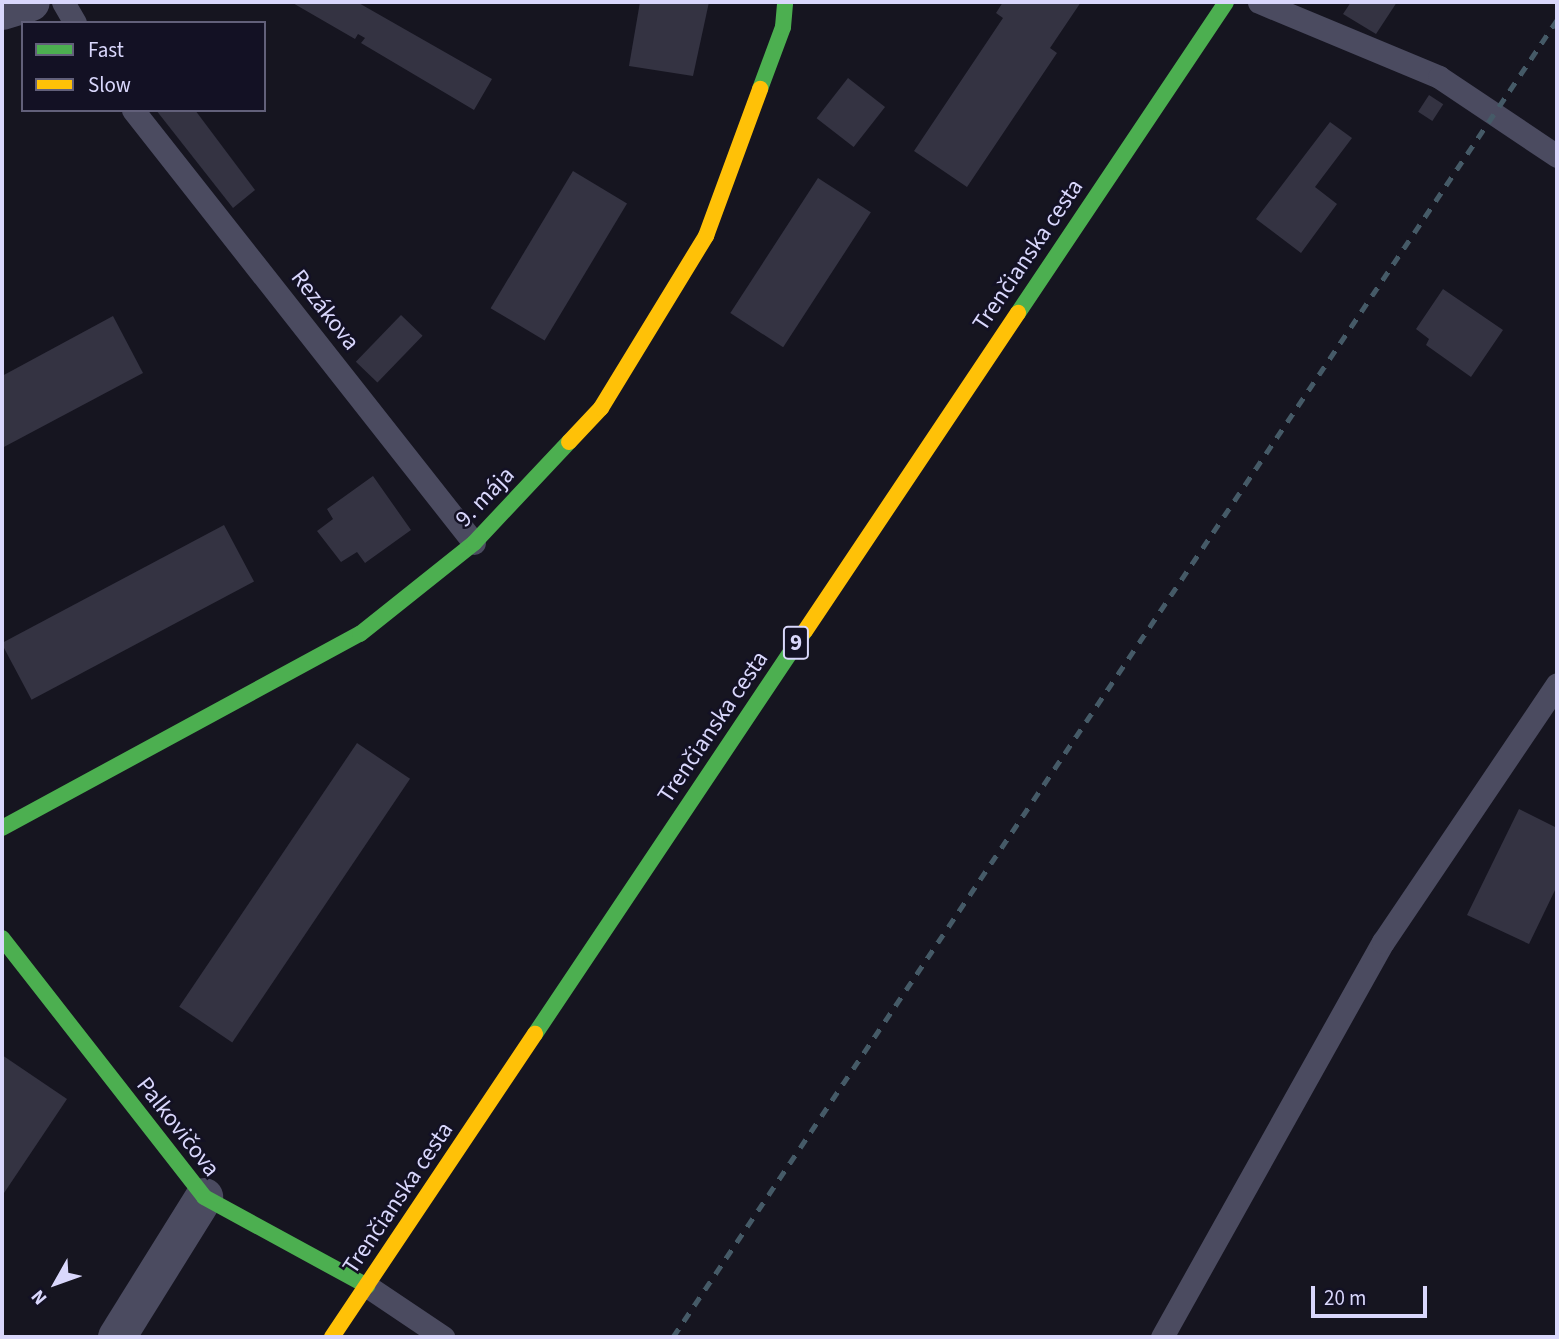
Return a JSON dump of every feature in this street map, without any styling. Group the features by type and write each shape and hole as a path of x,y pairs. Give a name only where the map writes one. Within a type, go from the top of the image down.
{"street":[{"path":"2,10 31,2"},
{"name":"9. mája","path":"2,828 360,634 474,543 601,408 706,236 783,27 785,2"},
{"name":"Trenčianska cesta","path":"332,1337 1226,2"},
{"name":"Palkovičova","path":"2,938 204,1197 367,1286"},
{"path":"117,1337 204,1197"}],"lane":[{"path":"63,2 74,21"},
{"path":"1259,2 1439,77 1557,156"},
{"name":"Rezákova","path":"135,112 474,543"},
{"path":"1162,1337 1383,942 1557,684"},
{"path":"367,1286 443,1337"}],"building":[{"path":"291,2 357,2 492,79 474,110 361,43 365,38 358,34 355,39"},
{"path":"640,2 709,2 693,76 629,66"},
{"path":"1003,2 1081,2 1050,48 1057,53 967,187 914,151 1003,18 996,13"},
{"path":"1351,2 1397,2 1376,34 1343,14"},
{"path":"848,78 885,107 854,147 817,118"},
{"path":"1429,95 1443,104 1432,121 1418,112"},
{"path":"158,112 196,112 255,190 233,208"},
{"path":"1330,122 1352,138 1315,187 1337,204 1301,253 1256,219"},
{"path":"573,171 627,203 545,341 491,308"},
{"path":"818,178 871,212 783,347 730,313"},
{"path":"1443,289 1503,330 1471,377 1426,345 1429,339 1416,329"},
{"path":"401,315 423,336 377,383 356,362"},
{"path":"113,316 143,373 2,448 2,376"},
{"path":"373,476 411,530 365,563 357,552 341,562 317,531 333,519 327,509"},
{"path":"224,525 254,582 32,700 2,643"},
{"path":"357,743 410,779 232,1042 179,1007"},
{"path":"1519,809 1557,828 1557,886 1529,944 1467,915"},
{"path":"2,1055 67,1099 2,1196"}],"railway":[{"path":"673,1337 1557,20"}],"traffic: fast":[{"path":"760,89 783,27 785,2"},
{"path":"1018,313 1226,2"},
{"path":"2,828 360,634 474,543 569,442"},
{"path":"535,1034 805,631"},
{"path":"2,938 204,1197 367,1286"}],"traffic: slow":[{"path":"569,442 601,408 706,236 760,89"},
{"path":"805,631 1018,313"},
{"path":"332,1337 535,1034"}]}
